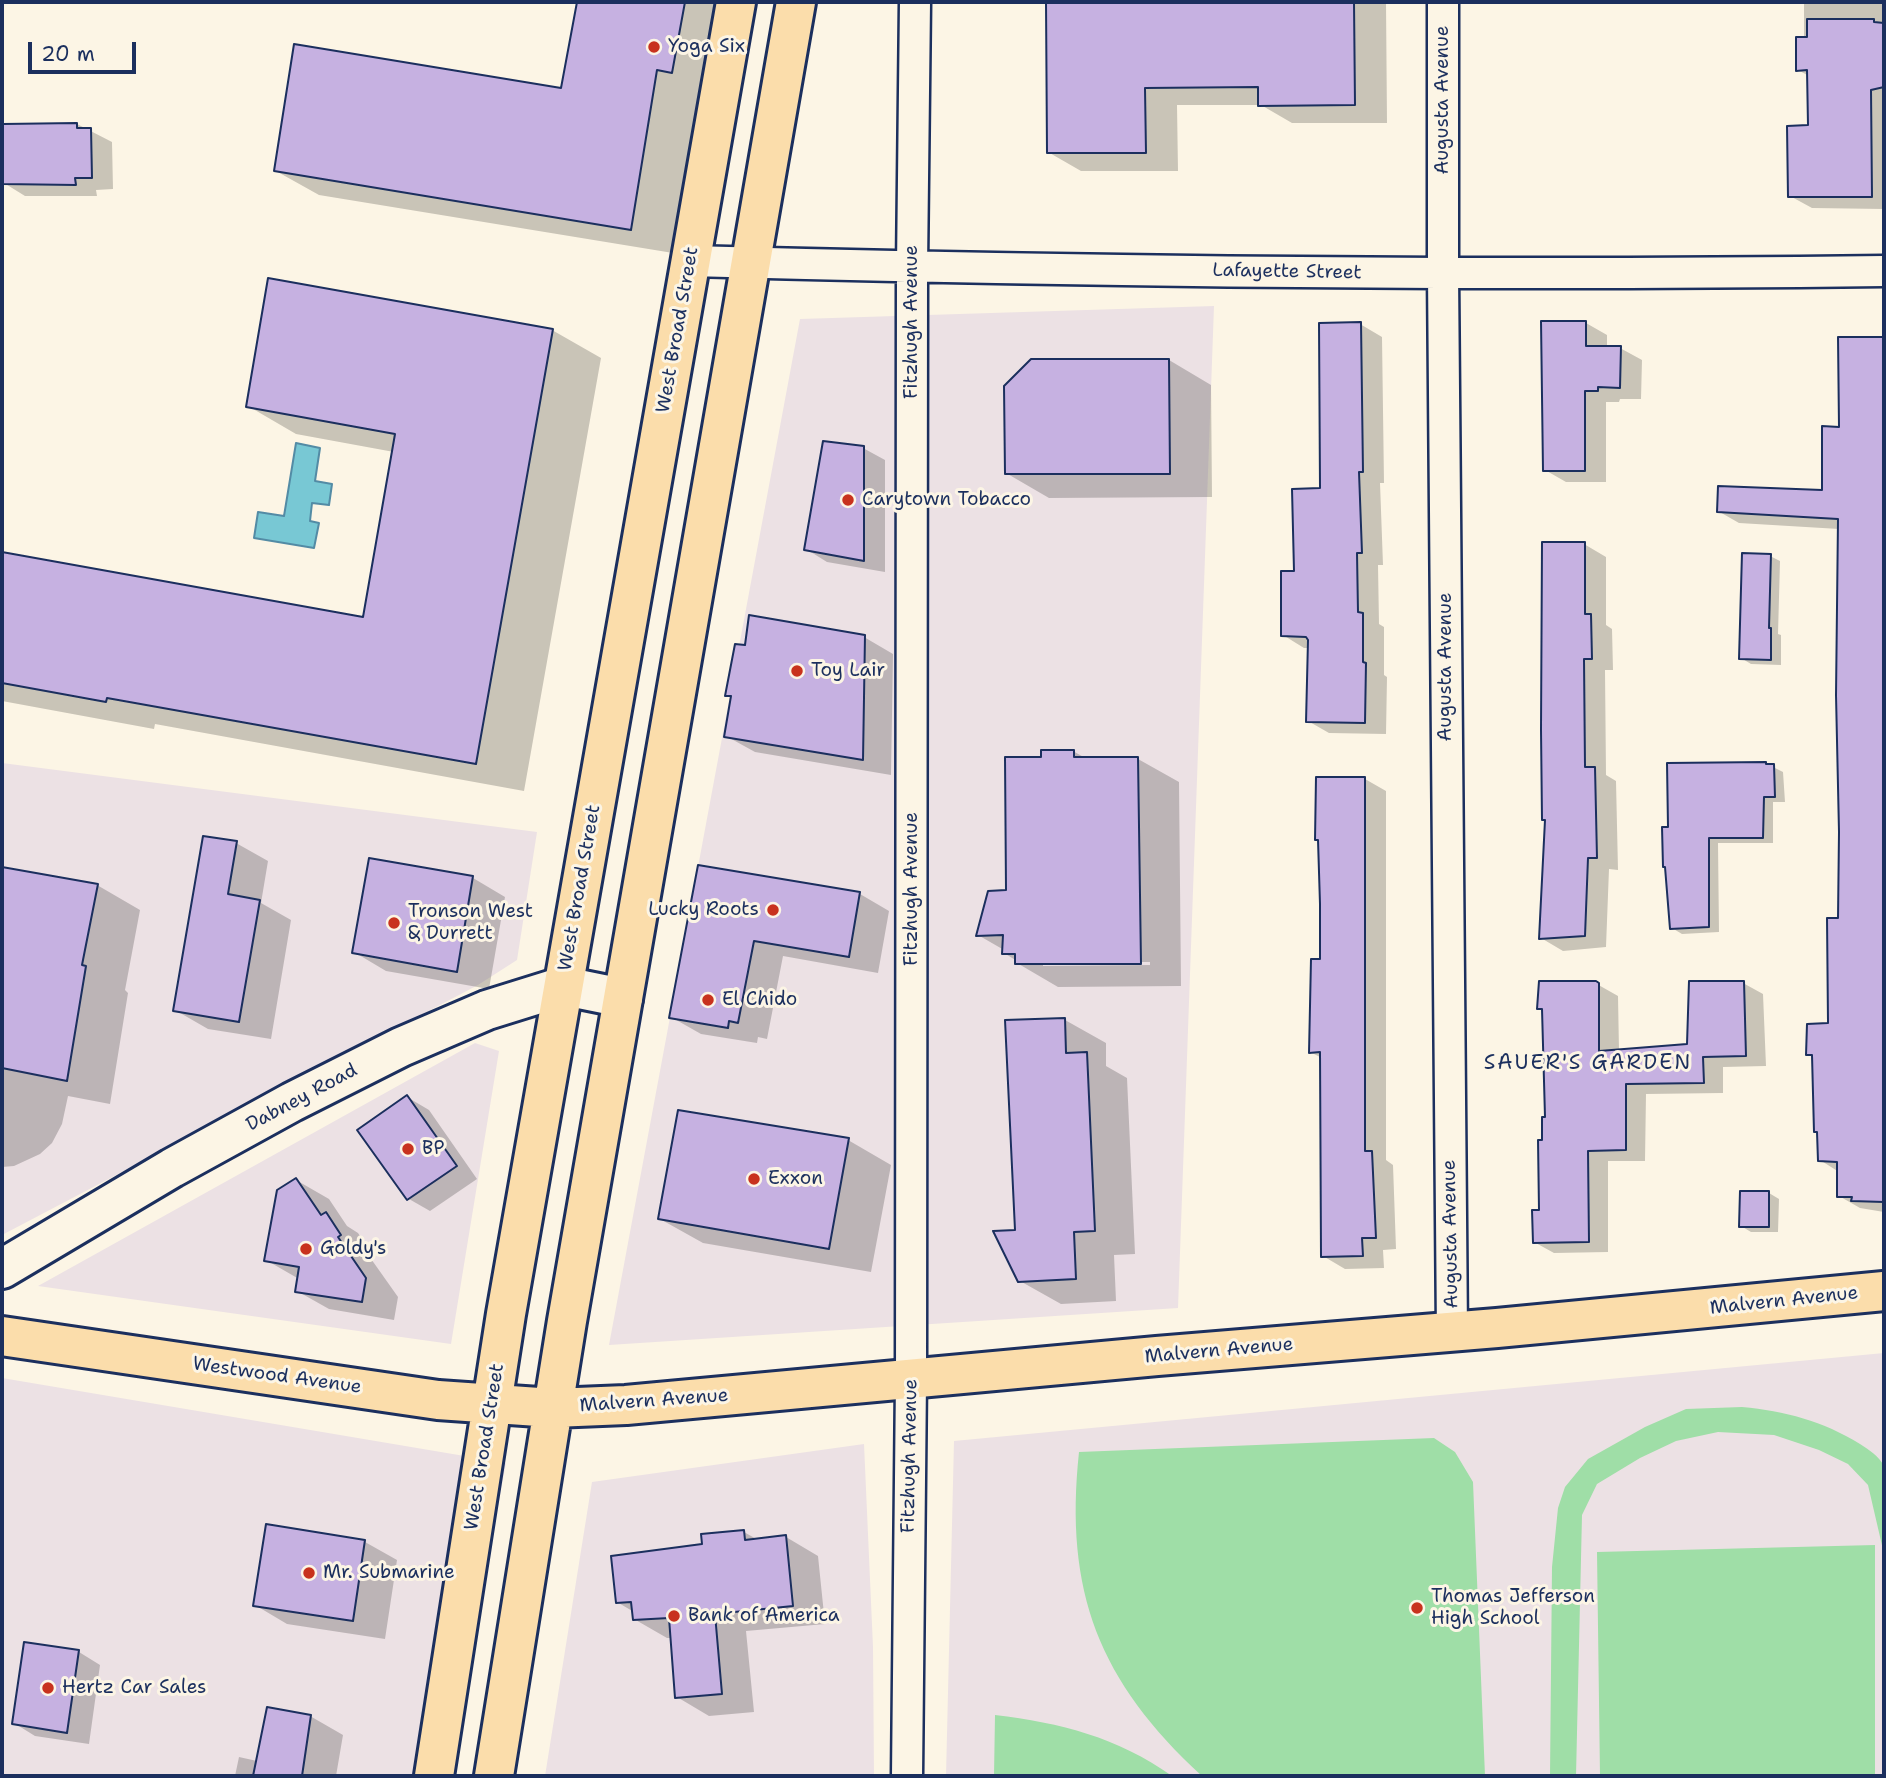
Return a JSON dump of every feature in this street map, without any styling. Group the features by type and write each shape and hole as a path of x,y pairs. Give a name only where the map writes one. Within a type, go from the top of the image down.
{"main road":[{"name":"West Broad Street","path":"434,1776 506,1314 736,2"},
{"path":"494,1776 553,1408 796,2"},
{"name":"Malvern Avenue","path":"553,1408 626,1405 1884,1291"},
{"name":"Westwood Avenue","path":"2,1336 438,1400 493,1406 553,1408"}],"street":[{"name":"Fitzhugh Avenue","path":"907,1776 911,1379 912,267 915,2"},
{"name":"Augusta Avenue","path":"1443,2 1452,1332"},
{"name":"Lafayette Street","path":"690,261 912,267 1443,274 1884,271"},
{"name":"Dabney Road","path":"2,1269 292,1101 401,1047 487,1010 564,986 623,998"}],"shaded area":[{"path":"1214,306 1178,1308 609,1345 800,319"},
{"path":"2,763 537,832 517,960 478,985 2,1235"},
{"path":"475,1043 499,1051 451,1344 38,1286"},
{"name":"Thomas Jefferson High School","path":"1884,1353 1884,1776 946,1776 954,1441"},
{"path":"2,1378 506,1463 448,1776 2,1776"},
{"path":"864,1444 873,1647 874,1776 545,1776 592,1482"}],"green space":[{"path":"1742,1407 1788,1414 1818,1423 1846,1436 1877,1456 1885,1473 1884,1554 1868,1485 1848,1464 1819,1450 1774,1435 1718,1432 1676,1441 1640,1458 1597,1484 1582,1515 1576,1776 1550,1776 1552,1567 1558,1508 1565,1487 1588,1459 1645,1427 1686,1409"},
{"path":"1434,1438 1455,1452 1473,1482 1485,1776 1202,1776 1167,1741 1137,1705 1114,1669 1096,1631 1084,1591 1077,1548 1079,1452"},
{"path":"1875,1545 1875,1776 1600,1776 1597,1552"},
{"path":"995,1715 1043,1722 1088,1734 1130,1751 1172,1776 994,1776"}],"water":[{"path":"296,443 320,448 315,481 332,484 329,505 312,503 310,521 319,523 314,548 254,538 258,512 284,516"}],"building":[{"path":"577,2 685,2 672,73 657,70 631,230 274,171 294,44 561,88"},
{"path":"1046,2 1354,2 1355,105 1258,106 1258,87 1145,88 1146,153 1047,153"},
{"path":"1807,19 1874,19 1874,22 1884,23 1884,87 1871,90 1872,197 1788,197 1787,126 1808,125 1807,70 1796,71 1796,37 1807,37"},
{"path":"77,123 77,128 91,128 92,178 75,178 76,185 2,184 3,124"},
{"path":"268,278 553,329 476,764 107,698 106,702 2,683 2,552 363,617 395,434 246,407"},
{"path":"1541,321 1586,321 1586,346 1621,346 1620,388 1598,387 1598,391 1585,391 1585,471 1543,471"},
{"path":"1361,322 1363,472 1359,472 1362,553 1357,553 1358,612 1363,613 1363,662 1366,663 1365,723 1306,722 1308,640 1306,637 1281,636 1281,571 1294,571 1292,489 1320,488 1319,323"},
{"path":"1838,337 1884,337 1884,1202 1851,1201 1852,1197 1837,1197 1837,1162 1818,1161 1817,1132 1814,1132 1812,1055 1806,1055 1807,1024 1828,1023 1827,918 1838,918 1838,519 1717,512 1718,486 1822,490 1822,426 1839,427"},
{"path":"1031,359 1169,359 1170,474 1005,474 1004,386"},
{"path":"823,441 864,446 864,561 804,550"},
{"path":"1542,542 1585,542 1585,614 1591,614 1592,659 1584,659 1585,767 1595,767 1597,858 1588,858 1585,936 1539,939 1545,820 1542,820 1541,730"},
{"path":"1742,553 1771,554 1771,660 1739,659"},
{"name":"Toy Lair","path":"749,615 865,635 863,760 724,737 731,696 725,696 735,644 745,645"},
{"path":"1041,750 1074,750 1074,757 1138,757 1141,964 1015,964 1015,954 1002,954 1003,935 976,936 988,891 1006,890 1005,757 1041,757"},
{"path":"1667,763 1774,764 1775,797 1764,797 1763,838 1709,838 1709,927 1670,929 1663,867 1662,827 1668,827"},
{"path":"1316,777 1365,777 1365,1151 1372,1151 1376,1238 1362,1238 1363,1256 1321,1257 1320,1052 1309,1053 1311,959 1320,959 1318,840 1315,840"},
{"path":"203,836 237,841 228,894 260,900 239,1022 173,1011"},
{"path":"369,858 473,876 457,972 352,953"},
{"name":"Lucky Roots","path":"698,865 860,892 849,957 754,941 738,1023 729,1021 728,1028 669,1018"},
{"path":"2,867 98,884 82,965 86,966 67,1081 2,1068"},
{"path":"1539,981 1599,983 1599,1051 1687,1044 1689,981 1744,981 1746,1056 1703,1057 1704,1083 1626,1084 1626,1150 1588,1151 1589,1242 1533,1243 1532,1210 1539,1210 1538,1140 1542,1140 1542,1117 1545,1117 1542,1009 1537,1009"},
{"path":"1065,1018 1066,1053 1087,1052 1095,1231 1074,1232 1076,1279 1018,1282 993,1231 1015,1230 1005,1020"},
{"name":"BP","path":"407,1095 457,1166 407,1200 357,1130"},
{"name":"Exxon","path":"678,1110 849,1138 829,1249 658,1219"},
{"name":"Goldy's","path":"296,1178 321,1215 326,1212 341,1235 338,1237 366,1278 362,1302 295,1292 299,1267 264,1261 277,1190"},
{"path":"1740,1191 1769,1191 1769,1227 1739,1227"},
{"name":"Mr. Submarine","path":"266,1524 365,1540 353,1621 253,1606"},
{"name":"Bank of America","path":"744,1530 745,1540 786,1535 793,1606 715,1614 722,1694 675,1698 669,1618 633,1620 631,1602 616,1603 611,1556 702,1544 701,1534"},
{"path":"24,1642 79,1650 67,1733 12,1724"},
{"path":"267,1707 311,1715 302,1776 253,1776"}],"place":[{"name":"Yoga Six","path":"654,47"},
{"name":"Carytown Tobacco","path":"848,500"},
{"name":"Toy Lair","path":"797,671"},
{"name":"Lucky Roots","path":"773,910"},
{"name":"Tronson West & Durrett","path":"394,923"},
{"name":"El Chido","path":"708,1000"},
{"name":"BP","path":"408,1149"},
{"name":"Exxon","path":"754,1179"},
{"name":"Goldy's","path":"306,1249"},
{"name":"Mr. Submarine","path":"309,1573"},
{"name":"Thomas Jefferson High School","path":"1417,1608"},
{"name":"Bank of America","path":"674,1616"},
{"name":"Hertz Car Sales","path":"48,1688"}],"district":[{"name":"SAUER'S GARDEN","path":"1588,1064"}]}
